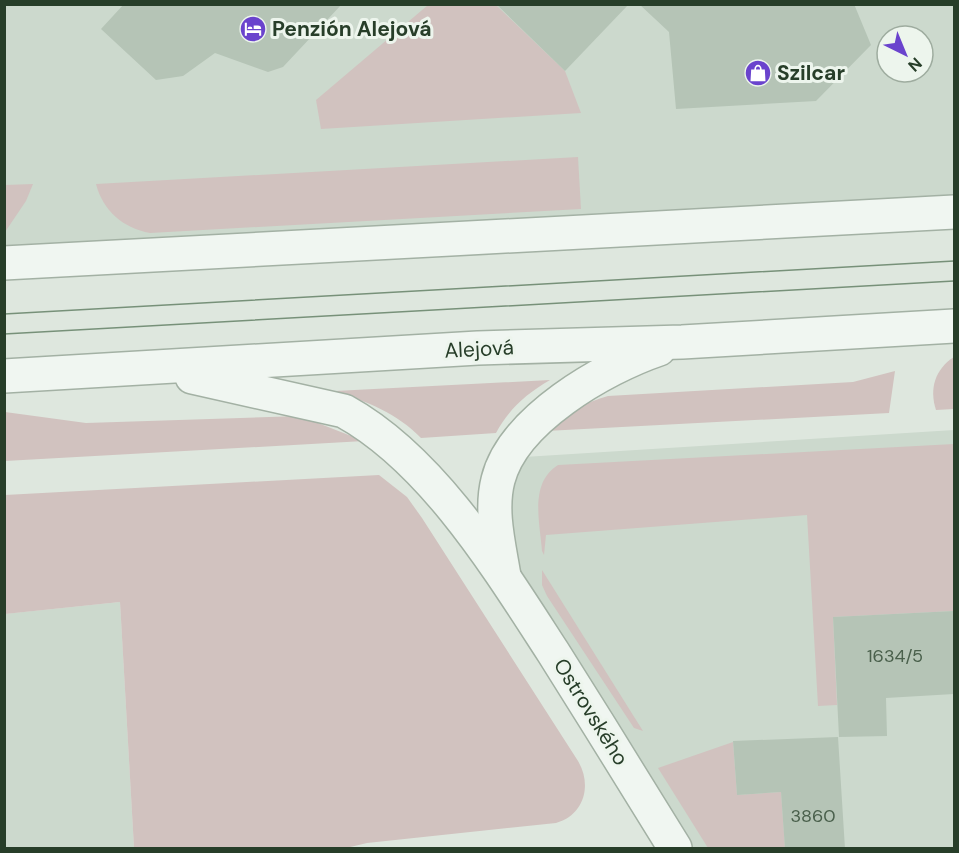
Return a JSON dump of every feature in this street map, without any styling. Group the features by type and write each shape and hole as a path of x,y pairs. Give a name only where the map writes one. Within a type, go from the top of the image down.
{"street":[{"path":"4,263 954,212"},
{"name":"Alejová","path":"4,376 157,369 478,348 682,342 954,326"},
{"path":"504,578 495,502 498,480 514,444 534,422 565,398 646,353 682,342"},
{"name":"Ostrovského","path":"157,369 344,411 367,424 414,464 504,578 675,849"}],"shaded area":[{"path":"5,5 954,5 954,212 5,263"},
{"path":"428,5 496,5 565,71 581,113 321,129 316,100"},
{"path":"578,157 581,209 150,233 131,227 116,217 99,194 96,184"},
{"path":"33,184 26,201 5,232 5,185"},
{"path":"954,357 954,409 936,410 933,395 935,380 942,367"},
{"path":"895,371 889,413 546,431 574,409 608,396 853,382"},
{"path":"550,380 519,403 496,433 421,438 392,415 335,391"},
{"path":"5,412 86,423 300,416 364,441 5,461"},
{"path":"954,430 954,848 675,848 498,537 506,458"},
{"path":"954,444 954,611 833,617 837,705 818,706 807,515 546,535 544,555 542,551 538,504 540,493 543,482 558,465"},
{"path":"379,475 407,497 422,518 578,761 585,779 583,798 579,806 566,819 556,823 367,843 346,848 134,848 120,602 5,614 5,495"},
{"path":"542,570 643,731 634,728 547,596 542,585"},
{"path":"120,602 134,848 5,848 4,614"},
{"path":"733,742 737,795 781,792 785,848 708,848 658,768"}],"building":[{"path":"124,4 342,4 283,67 268,72 215,53 183,76 156,80 101,29"},
{"path":"496,4 629,4 565,71"},
{"name":"Szilcar","path":"639,4 854,4 871,45 816,101 676,109 669,32"},
{"path":"954,611 954,694 886,698 887,736 839,737 833,617"},
{"path":"838,737 845,849 785,849 781,792 737,795 733,741"}],"tram line":[{"path":"4,314 954,261"},
{"path":"4,334 954,281"}],"place":[{"name":"Penzión Alejová","path":"253,29"},
{"name":"Szilcar","path":"758,73"}]}
